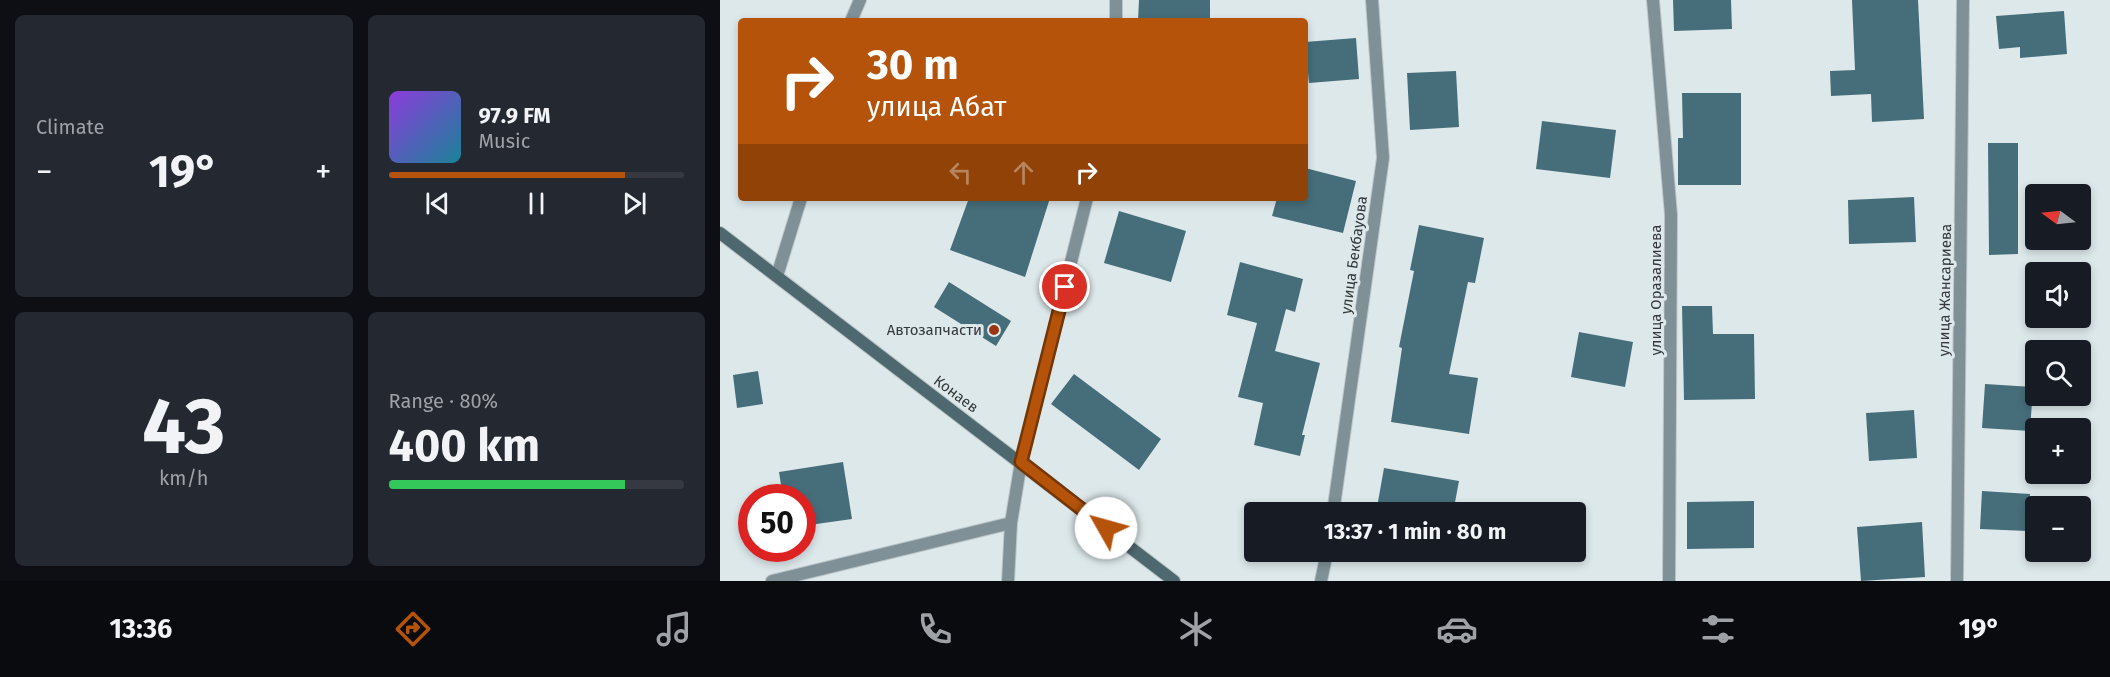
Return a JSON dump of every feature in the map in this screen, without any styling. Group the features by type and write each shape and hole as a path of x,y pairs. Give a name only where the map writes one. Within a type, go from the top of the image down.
{"main road":[{"name":"Конаев","path":"720,233 1174,581"}],"street":[{"path":"852,18 860,0"},
{"path":"1116,0 1116,18"},
{"name":"улица Бекбауова","path":"1335,502 1383,158 1372,0"},
{"name":"улица Оразалиева","path":"1653,0 1671,215 1669,581"},
{"name":"улица Жансариева","path":"1957,581 1963,0"},
{"path":"777,276 800,201"},
{"path":"1008,581 1011,523 1021,462 1086,201"},
{"path":"772,581 1011,523"},
{"path":"1321,581 1325,562"}],"building":[{"path":"1139,0 1210,0 1210,18 1138,18"},
{"path":"1673,0 1731,0 1732,29 1674,31"},
{"path":"1852,0 1918,0 1924,119 1872,122 1871,94 1831,96 1830,71 1855,70"},
{"path":"2064,11 2067,54 2020,58 2020,47 1999,49 1996,16"},
{"path":"1356,38 1359,79 1309,83 1308,42"},
{"path":"1456,71 1459,127 1410,130 1407,73"},
{"path":"1682,93 1741,93 1741,185 1678,185 1678,138 1683,138"},
{"path":"1542,121 1616,130 1610,178 1536,169"},
{"path":"1988,143 2018,143 2018,254 1989,255"},
{"path":"1308,169 1356,181 1343,233 1272,216 1276,201 1308,201"},
{"path":"1914,197 1916,242 1849,244 1848,200"},
{"path":"968,201 1049,201 1025,277 950,250"},
{"path":"1119,211 1186,231 1171,282 1104,263"},
{"path":"1419,225 1484,238 1475,283 1468,282 1449,374 1478,378 1469,434 1391,422 1402,348 1399,347 1414,271 1410,270"},
{"path":"1240,262 1303,279 1295,312 1286,309 1275,351 1320,363 1302,435 1305,435 1300,456 1254,445 1263,403 1238,397 1257,323 1227,315"},
{"path":"949,282 1011,321 996,346 934,307"},
{"path":"1682,306 1712,306 1713,334 1754,334 1755,399 1684,400"},
{"path":"1579,332 1633,342 1625,387 1571,377"},
{"path":"758,371 763,404 737,408 733,375"},
{"path":"1074,374 1161,439 1139,470 1051,404"},
{"path":"1985,384 2025,386 2025,406 2032,406 2031,418 2025,418 2025,431 1982,428"},
{"path":"1914,410 1917,458 1869,461 1866,413"},
{"path":"843,462 852,519 816,524 816,484 781,484 779,472"},
{"path":"1384,468 1459,481 1455,502 1378,502"},
{"path":"1982,491 2030,494 2025,496 2025,531 1980,529"},
{"path":"1754,501 1754,548 1687,549 1687,502"},
{"path":"1922,522 1925,577 1861,581 1857,527"}],"place":[{"name":"Автозапчасти","path":"994,330"}],"route":[{"path":"1065,287 1021,462 1106,528"}]}
